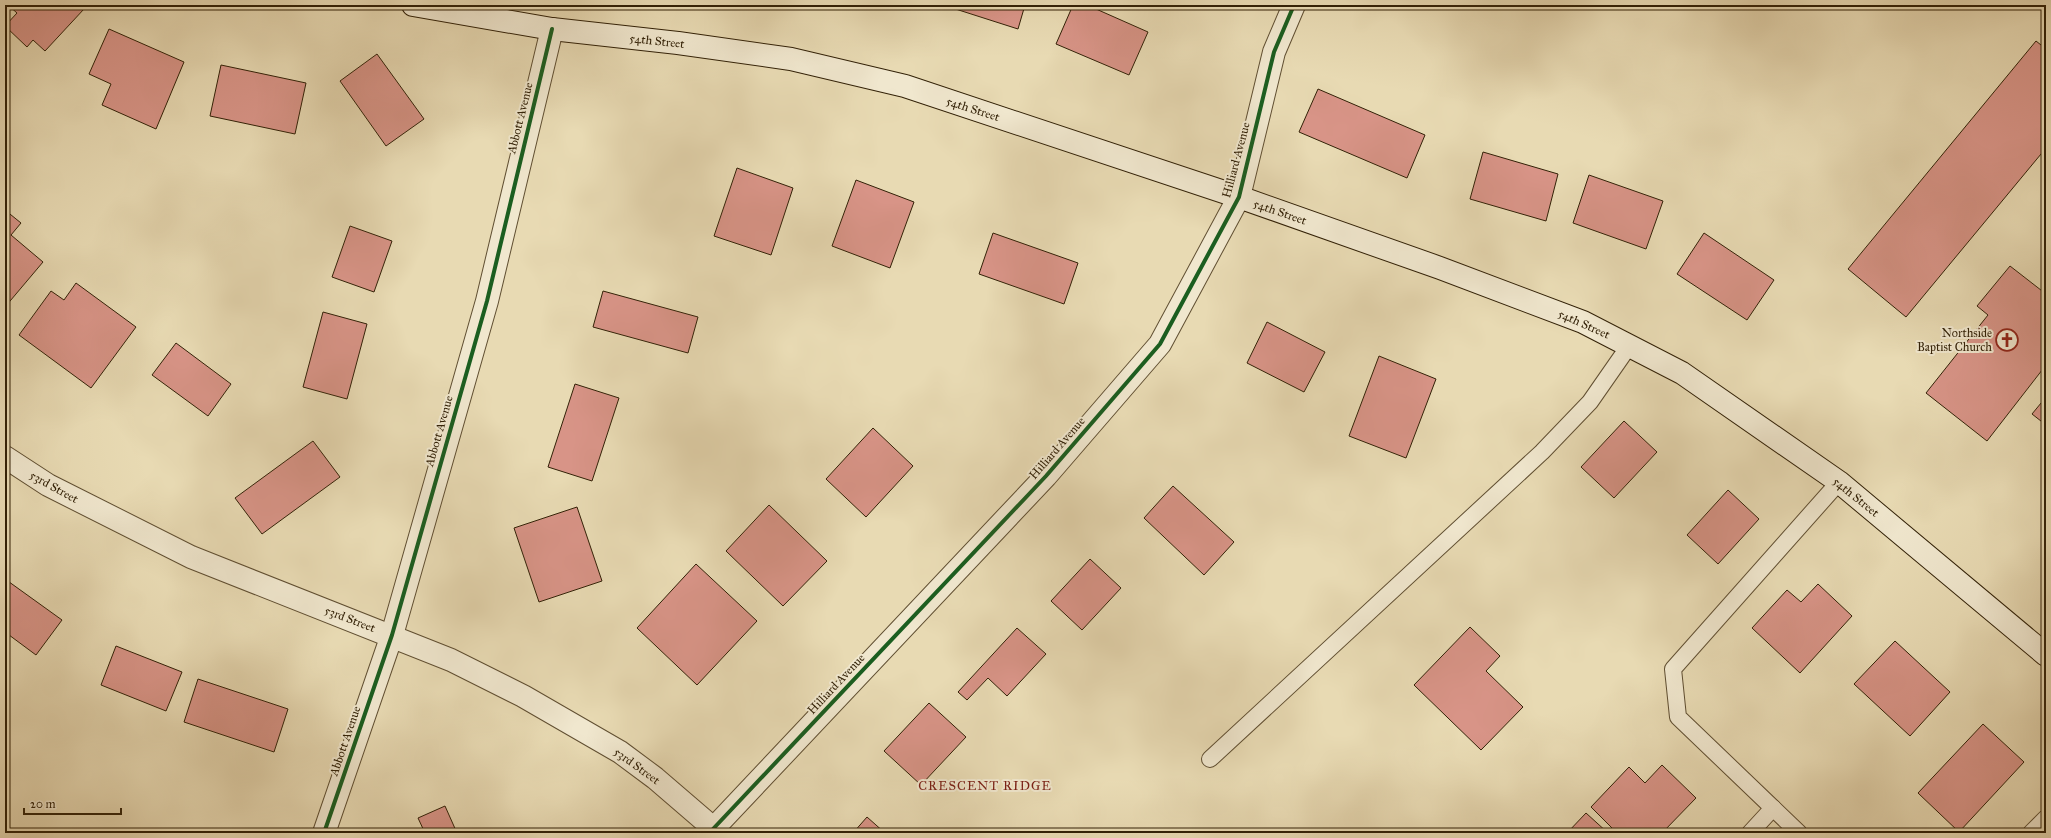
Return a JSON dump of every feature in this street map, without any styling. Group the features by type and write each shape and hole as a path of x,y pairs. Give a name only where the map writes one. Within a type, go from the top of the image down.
{"street":[{"name":"54th Street","path":"413,5 552,30 678,43 791,59 890,83 1239,197 1440,268 1560,313 1582,322 1682,373 1839,482 2046,655"},
{"name":"Hilliard Avenue","path":"716,831 1046,476 1160,344 1239,197 1274,52 1294,5"},
{"name":"Abbott Avenue","path":"324,833 392,635 486,301 552,30"},
{"name":"53rd Street","path":"5,457 48,485 191,557 392,635 451,660 523,696 620,752 655,778 716,831"}],"lane":[{"path":"1210,760 1542,452 1590,402 1629,346"},
{"path":"1799,833 1678,718 1673,669 1839,482"},
{"path":"1750,833 1773,808"},
{"path":"2032,833 2046,818"}],"building":[{"path":"8,5 80,5 84,9 45,51 33,40 27,47 5,26 17,13"},
{"path":"943,5 1025,5 1018,29"},
{"path":"1073,5 1087,5 1148,32 1129,75 1056,44"},
{"path":"109,29 184,62 156,129 102,105 111,84 89,74"},
{"path":"2036,41 2046,49 2046,148 1906,317 1848,269"},
{"path":"377,54 424,119 386,146 340,81"},
{"path":"221,65 306,83 295,134 210,116"},
{"path":"1318,89 1425,135 1407,178 1299,132"},
{"path":"1483,152 1558,174 1546,221 1470,199"},
{"path":"737,168 793,188 771,255 714,236"},
{"path":"1589,175 1663,201 1646,249 1573,223"},
{"path":"856,180 914,202 890,268 832,246"},
{"path":"5,210 21,223 11,235 43,262 5,307"},
{"path":"350,226 392,241 374,292 332,277"},
{"path":"993,233 1078,263 1064,304 979,274"},
{"path":"1704,233 1774,280 1747,320 1677,274"},
{"name":"Northside Baptist Church","path":"2010,266 2046,294 2046,365 1987,441 1926,393 1988,315 1977,306"},
{"path":"76,283 136,327 91,388 19,335 51,291 64,300"},
{"path":"603,291 698,317 688,353 593,327"},
{"path":"323,312 367,324 347,399 303,387"},
{"path":"1267,322 1325,352 1304,392 1247,363"},
{"path":"176,343 231,384 208,416 152,375"},
{"path":"1379,356 1436,379 1406,458 1349,436"},
{"path":"575,384 619,398 592,481 548,467"},
{"path":"2046,397 2046,425 2032,414"},
{"path":"1624,421 1657,452 1614,498 1581,467"},
{"path":"873,428 913,466 866,517 826,479"},
{"path":"313,441 340,477 262,534 235,498"},
{"path":"1173,486 1234,542 1204,575 1144,518"},
{"path":"1728,490 1759,519 1718,564 1687,535"},
{"path":"769,505 827,561 783,606 726,551"},
{"path":"577,507 602,581 539,602 514,528"},
{"path":"1090,559 1121,588 1082,630 1051,601"},
{"path":"696,564 757,621 697,685 637,628"},
{"path":"5,579 62,620 36,655 5,632"},
{"path":"1818,584 1852,616 1800,673 1752,628 1787,590 1801,602"},
{"path":"1470,627 1500,656 1486,671 1523,707 1481,750 1414,685"},
{"path":"1017,628 1046,654 1007,696 988,678 967,700 958,692"},
{"path":"1895,641 1950,692 1910,736 1854,684"},
{"path":"116,646 182,672 166,711 101,685"},
{"path":"198,679 288,709 274,752 184,722"},
{"path":"929,703 966,737 921,785 884,751"},
{"path":"1983,724 2024,762 1959,832 1918,793"},
{"path":"1662,765 1696,798 1662,833 1617,833 1591,807 1629,767 1645,783"},
{"path":"445,806 457,833 425,833 418,818"},
{"path":"1586,813 1608,833 1567,833"},
{"path":"867,817 885,833 853,833"}],"cycle path":[{"path":"713,829 1046,476 1160,344 1239,197 1274,52 1294,5"},
{"path":"324,833 392,635 487,301 552,29"}],"place":[{"name":"Northside Baptist Church","path":"2007,340"}],"district":[{"name":"CRESCENT RIDGE","path":"985,786"}]}
